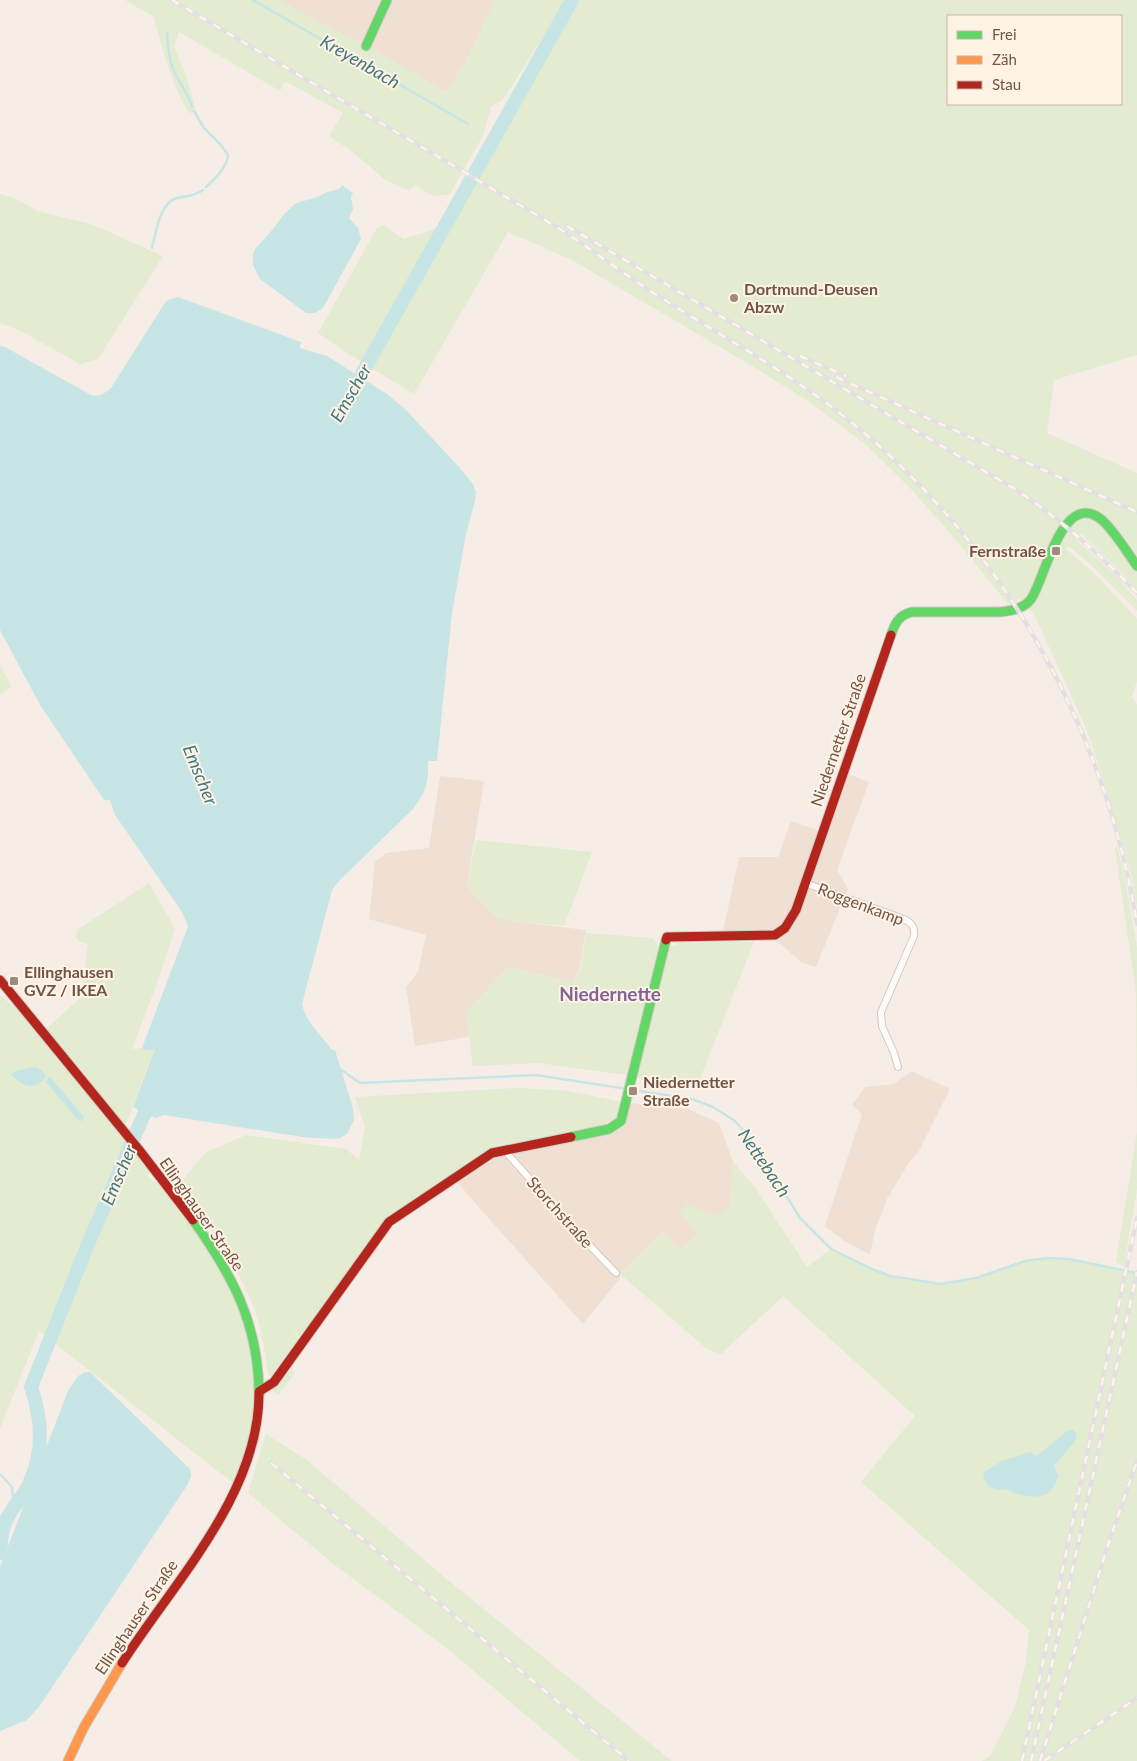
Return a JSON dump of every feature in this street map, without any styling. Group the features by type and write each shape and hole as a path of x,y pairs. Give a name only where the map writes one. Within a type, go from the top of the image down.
{"street":[{"path":"366,46 387,0"},
{"name":"Niedernetter Straße","path":"260,1391 274,1382 389,1222 492,1153 610,1129 621,1121 633,1080 667,937 775,935 785,928 792,919 894,625 900,616 908,612 920,611 1000,612 1022,607 1031,599 1039,587 1058,535 1066,523 1078,515 1089,515 1103,522 1137,566"},
{"name":"Roggenkamp","path":"805,883 904,919 914,928 914,936 881,1012 882,1026 898,1067"},
{"name":"Ellinghauser Straße","path":"0,980 150,1164 212,1248 239,1297 246,1314 256,1351 260,1391 252,1449 230,1502 95,1705 78,1736 68,1761"},
{"name":"Storchstraße","path":"504,1150 616,1272"}],"shaded area":[{"path":"278,0 495,0 465,64 446,92 373,50"},
{"path":"843,772 869,782 837,870 848,889 816,967 802,963 776,940 775,935 722,936 739,857 778,857 791,821 823,832"},
{"path":"440,776 484,781 467,886 495,916 506,920 586,930 580,968 573,982 509,967 466,1013 469,1037 415,1046 406,987 418,972 426,935 369,919 375,862 386,853 429,848"},
{"path":"912,1071 950,1089 919,1151 908,1164 887,1199 875,1230 870,1255 843,1240 825,1226 862,1114 852,1105 865,1087 893,1084"},
{"path":"629,1103 688,1109 719,1123 733,1162 730,1208 715,1216 680,1212 698,1234 680,1250 663,1232 620,1274 620,1278 583,1324 454,1178 483,1158"}],"green space":[{"path":"125,0 278,0 373,50 446,92 465,64 495,0 567,0 502,101 491,106 483,136 450,194 433,196 414,185 409,191 384,179 353,152 329,136 343,113 285,81 280,91 179,32 174,47 187,78 196,112 189,113 172,78 154,17"},
{"path":"578,0 1137,0 1137,355 1054,380 1047,433 1137,473 1137,590 1081,534 1075,539 1117,576 1137,600 1137,611 1069,546 1066,549 1093,572 1137,619 1137,681 1132,697 1137,705 1137,908 1131,874 1088,733 1034,614 1020,599 1008,604 951,534 910,488 866,445 811,403 572,260 508,232 414,394 318,333 377,228 383,225 404,239 447,225 504,132"},
{"path":"0,194 14,198 40,212 91,224 163,256 98,359 80,364 21,331 0,323"},
{"path":"0,665 12,687 0,694"},
{"path":"476,840 592,852 564,926 506,920 495,916 467,886"},
{"path":"1117,846 1125,878 1137,947 1137,1131 1136,993 1115,848"},
{"path":"149,883 175,929 132,1049 142,1048 146,1051 155,1048 121,1137 150,1164 148,1177 173,1194 231,1280 256,1351 256,1426 237,1486 39,1331 0,1428 0,995 43,1032 81,997 88,944 80,942 76,937 77,930"},
{"path":"586,933 653,938 659,946 675,946 680,942 754,942 696,1089 626,1075 538,1063 473,1066 466,1013 476,1001 509,967 573,982 581,968"},
{"path":"516,1088 563,1090 623,1102 625,1109 609,1129 504,1150 400,1214 304,1342 291,1328 300,1340 273,1377 268,1375 260,1326 240,1277 200,1215 178,1186 206,1152 246,1135 346,1149 359,1160 365,1128 355,1097"},
{"path":"1137,1131 1137,1189 1124,1266 1116,1262"},
{"path":"733,1162 754,1186 807,1267 831,1249 884,1273 920,1282 957,1282 977,1278 1029,1261 1047,1258 1081,1260 1137,1273 1137,1761 982,1761 990,1756 1015,1707 1026,1661 1029,1630 861,1482 915,1416 783,1296 721,1354 707,1349 620,1274 663,1232 680,1249 698,1234 680,1212 688,1204 715,1216 730,1208"},
{"path":"291,1370 295,1373 278,1395 272,1390"},
{"path":"266,1434 307,1460 443,1576 672,1761 580,1761 449,1650 336,1566 248,1493"}],"water":[{"path":"342,185 353,193 351,197 353,209 349,218 358,228 361,239 323,308 315,313 306,313 260,279 253,265 253,254 284,214 296,203 339,189"},
{"path":"178,297 301,342 300,348 327,356 387,394 406,410 459,467 473,484 476,492 466,534 452,613 437,761 428,761 426,786 413,809 332,890 302,1004 310,1022 332,1050 335,1050 353,1108 354,1120 347,1134 341,1138 302,1137 164,1115 155,1118 133,1107 155,1049 146,1051 142,1048 188,926 182,912 115,815 110,800 104,800 40,705 0,630 0,346 91,395 100,395 111,388 164,304 168,300"},
{"path":"36,1067 43,1071 46,1077 37,1085 28,1086 23,1084 11,1074 19,1070"},
{"path":"50,1077 84,1117 83,1121 78,1120 46,1082"},
{"path":"85,1372 90,1372 190,1469 191,1476 188,1484 39,1707 27,1720 0,1731 0,1567 68,1391 78,1376"},
{"path":"1073,1430 1077,1434 1075,1441 1054,1466 1059,1476 1053,1488 1046,1494 1035,1497 1016,1494 1007,1489 999,1490 989,1487 983,1477 984,1472 1002,1461 1030,1452 1037,1456 1067,1431"}],"waterway":[{"name":"Kreyenbach","path":"253,0 468,124"},
{"name":"Emscher","path":"351,393 572,0"},
{"path":"167,33 172,65 192,107"},
{"path":"194,111 204,128 228,155 223,169 206,187"},
{"path":"152,248 159,219 166,206 177,198 194,195 203,190"},
{"name":"Nettebach","path":"340,1069 360,1083 536,1075 692,1099 713,1107 735,1121 753,1142 800,1218 831,1249 890,1276 941,1284 976,1278 1025,1261 1047,1258 1069,1259 1137,1273"},
{"name":"Emscher","path":"0,1553 5,1523 26,1489 37,1460 40,1436 35,1399 31,1387 88,1244 152,1096"},
{"path":"0,1474 12,1487 14,1508"}],"railway":[{"path":"172,0 563,231 649,290 815,395 837,411 895,461 948,516 994,575 1035,639 1070,706 1099,777 1121,849 1137,924"},
{"path":"567,226 1015,489 1048,512 1079,538 1137,593"},
{"path":"800,356 846,376"},
{"path":"836,377 1137,512"},
{"path":"1022,1761 1137,1218"},
{"path":"1031,1761 1137,1272"},
{"path":"1040,1761 1109,1542 1137,1461"},
{"path":"271,1463 629,1761"},
{"path":"1044,1761 1137,1698"}],"traffic: fast":[{"path":"366,46 387,0"},
{"path":"891,635 898,620 912,612 1000,612 1013,610 1025,605 1031,599 1036,589 1057,540 1066,525 1076,516 1088,513 1102,520 1137,566"},
{"path":"571,1137 609,1129 621,1121 666,940"},
{"path":"193,1220 220,1260 240,1300 254,1343 259,1392"}],"traffic: slow":[{"path":"68,1761 84,1727 122,1663"}],"traffic: jam":[{"path":"666,940 667,937 775,935 785,928 796,910 891,635"},
{"path":"0,980 140,1151 193,1220"},
{"path":"260,1391 274,1382 389,1222 492,1153 571,1137"},
{"path":"122,1663 188,1568 230,1501 245,1466 256,1429 259,1392"}],"place":[{"name":"Dortmund-Deusen Abzw","path":"734,298"},
{"name":"Fernstraße","path":"1056,551"},
{"name":"Ellinghausen GVZ / IKEA","path":"14,981"},
{"name":"Niedernetter Straße","path":"633,1091"}],"district":[{"name":"Niedernette","path":"610,994"}]}
